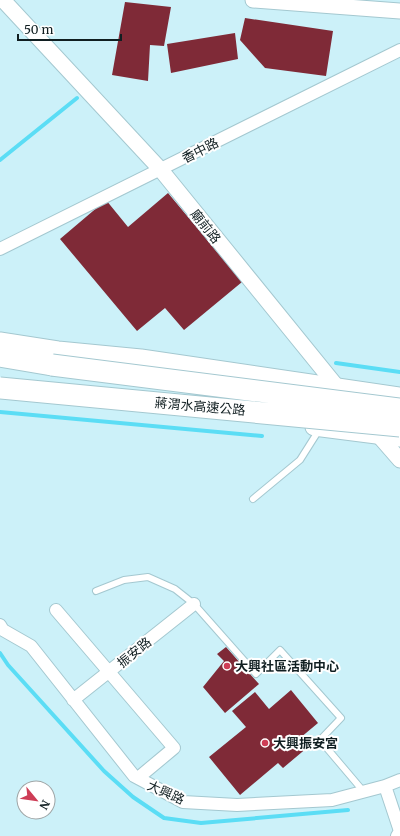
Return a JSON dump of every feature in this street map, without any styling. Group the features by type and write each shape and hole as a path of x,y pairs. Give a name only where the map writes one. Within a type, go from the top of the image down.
{"highway":[{"name":"蔣渭水高速公路","path":"0,356 52,365 400,409"},
{"name":"蔣渭水高速公路","path":"0,388 400,426"}],"main road":[{"path":"0,341 58,350 141,358 400,396"},
{"path":"0,395 126,402 400,438"}],"street":[{"name":"廟前路","path":"3,0 161,170 338,388 400,460"},
{"path":"253,0 400,11"},
{"name":"香中路","path":"0,249 400,50"},
{"name":"振安路","path":"74,700 194,604"},
{"path":"56,610 174,748 138,778"},
{"name":"大興路","path":"0,625 3,630 31,646 134,776 183,802 237,805 332,800 385,786 400,780"},
{"path":"385,786 400,831 397,836"}],"lane":[{"path":"253,499 300,460 320,428"},
{"path":"96,591 124,580 148,578 175,589 194,604 256,674 280,650 341,718 320,740 364,792"}],"building":[{"path":"125,2 171,7 164,46 150,45 148,81 112,75"},
{"path":"245,18 333,31 326,76 265,68 240,40"},
{"path":"235,33 238,59 171,73 167,44"},
{"path":"168,193 242,282 184,330 165,308 137,331 60,239 106,200 128,227"},
{"path":"226,647 259,684 225,713 203,687 224,661 217,654"},
{"name":"大興振安宮","path":"291,690 318,723 300,738 308,747 283,768 278,763 240,795 209,757 246,727 232,711 255,692 269,709"}],"waterway":[{"path":"0,160 77,98"},
{"path":"336,363 400,372"},
{"path":"0,412 262,436"},
{"path":"0,653 8,665 104,771 133,797 164,818 201,823 348,810"}],"place":[{"name":"大興社區活動中心","path":"227,666"},
{"name":"大興振安宮","path":"265,743"}]}
